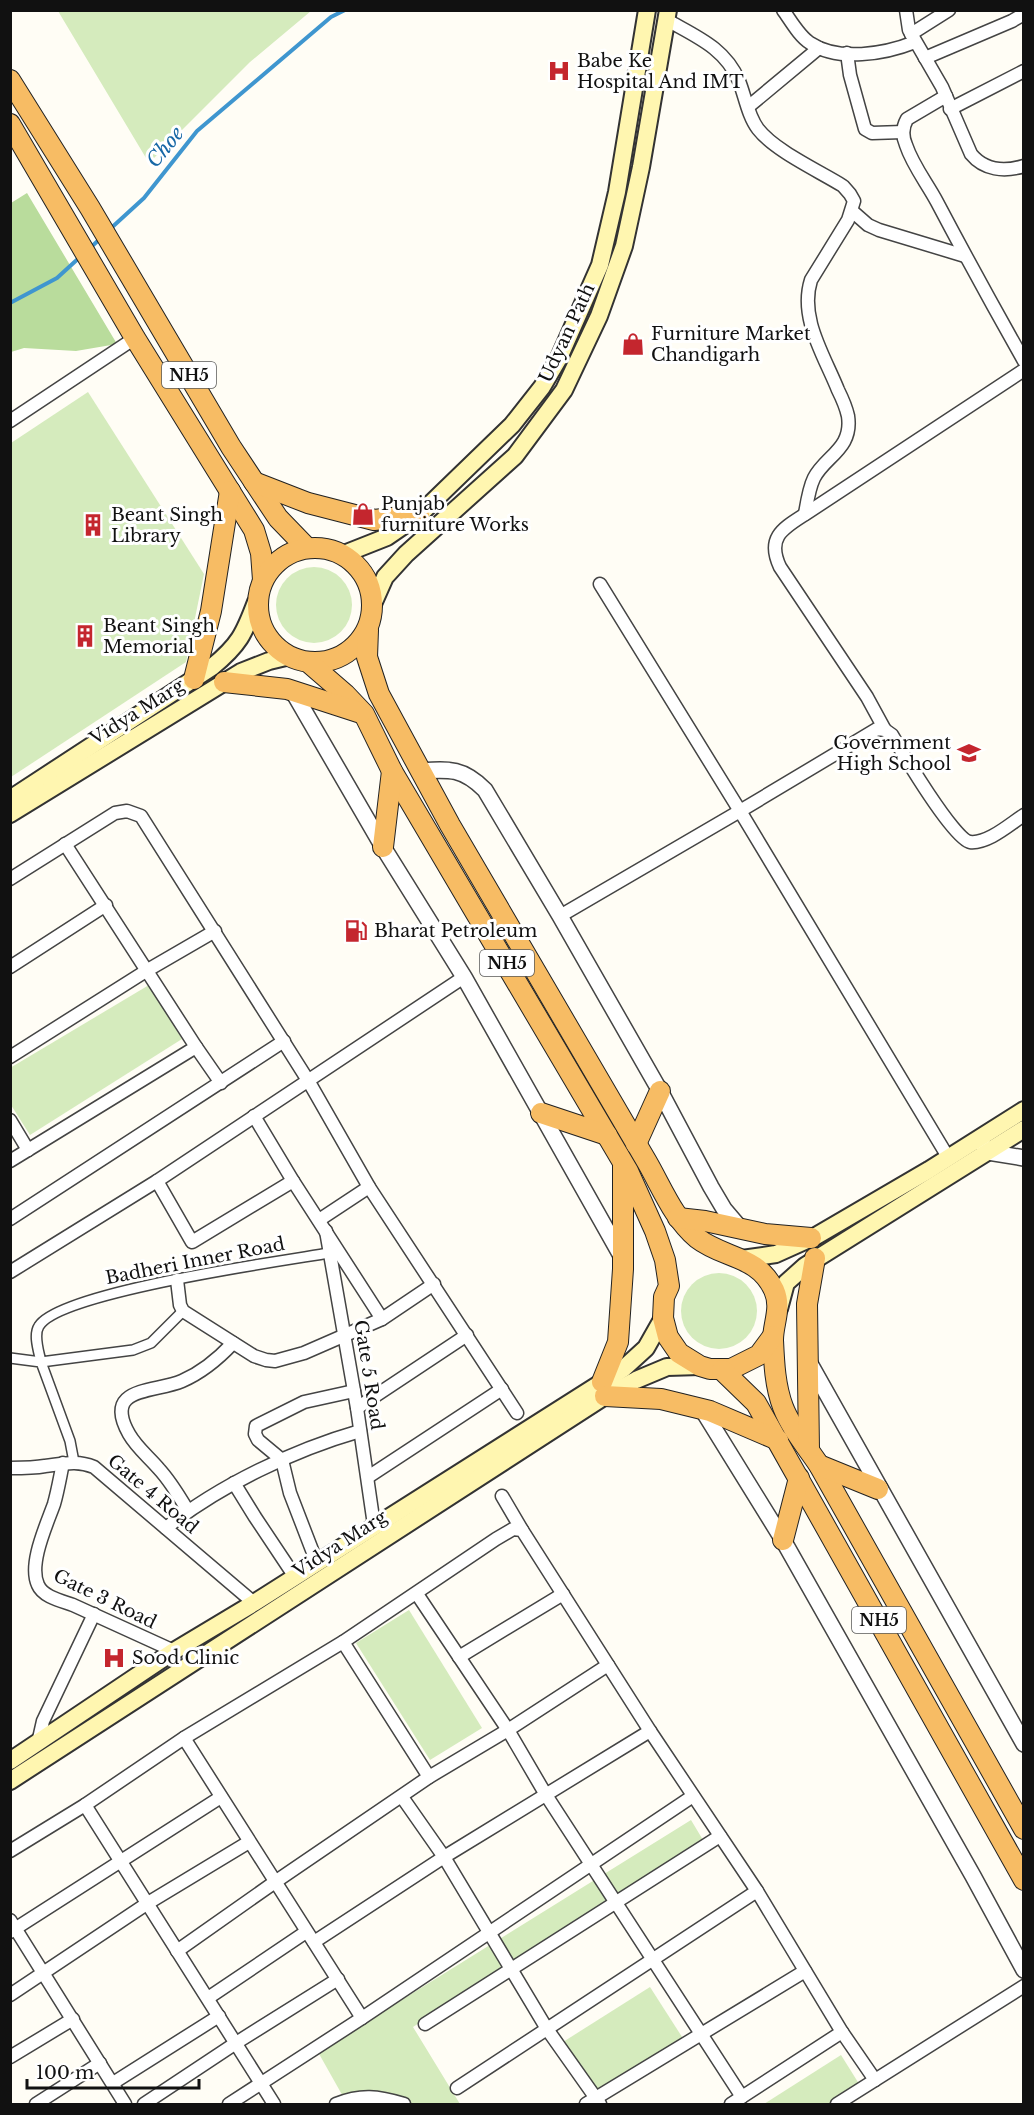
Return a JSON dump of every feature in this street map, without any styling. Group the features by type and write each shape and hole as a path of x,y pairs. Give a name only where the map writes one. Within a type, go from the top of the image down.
{"highway":[{"name":"NH5","path":"10,80 90,208 254,482 278,518 307,548 288,554 275,564 263,580 256,603 262,630 273,646 299,659 345,694 364,714 392,771 623,1163 655,1231 665,1260 669,1286 664,1297 663,1318"},
{"name":"NH5","path":"10,124 135,338 254,530 261,553 263,580"},
{"path":"254,482 308,503 374,520 419,515"},
{"path":"194,679 211,611 230,491"},
{"path":"307,548 331,550 344,554 369,584 373,604"},
{"name":"NH5","path":"373,604 368,630 367,657 379,694 450,825 678,1218 698,1239 759,1269 774,1291 778,1311 773,1336 776,1382 783,1408 814,1458 1023,1829"},
{"path":"299,659 326,663 354,649 368,630"},
{"path":"224,682 233,681 292,690 364,714"},
{"path":"383,847 392,771"},
{"path":"636,1144 660,1091"},
{"path":"541,1113 607,1135"},
{"path":"623,1163 623,1259 618,1342 603,1389 702,1409 778,1440"},
{"path":"678,1218 705,1221 765,1234 811,1238"},
{"path":"815,1258 807,1304 814,1458 878,1489"},
{"path":"663,1318 668,1337 679,1353 700,1366 722,1370 731,1369 759,1355 773,1336"},
{"name":"NH5","path":"722,1370 756,1403 778,1440 1023,1880"},
{"path":"783,1540 799,1478"}],"main road":[{"name":"Udyan Path","path":"344,554 387,537 419,515 512,425 542,387 559,358 600,265 617,192 647,10"},
{"name":"Udyan Path","path":"373,604 385,577 406,554 515,456 564,390 599,315 624,246 641,167 667,15"},
{"name":"Vidya Marg","path":"10,799 194,679 231,652 244,635 256,603"},
{"name":"Vidya Marg","path":"10,814 241,672 260,664 299,659"},
{"path":"778,1311 786,1283 815,1258 983,1145 1023,1110"},
{"path":"735,1257 776,1254 811,1238 948,1157 1023,1129"},
{"name":"Vidya Marg","path":"10,1781 603,1389 646,1348 663,1318"},
{"name":"Vidya Marg","path":"21,1750 375,1525 603,1389 636,1380 667,1367 700,1366"}],"street":[{"path":"783,10 808,42 819,48 847,53 885,51 913,38 949,10"},
{"path":"906,10 913,38 946,96 970,154 976,160 996,169 1022,170"},
{"path":"925,58 1012,21 1023,14"},
{"path":"667,15 723,54 733,67 757,128 767,138 843,186 854,201 848,220 811,280 807,291 808,316 848,413 848,430 840,448 813,478 805,514"},
{"path":"748,107 819,48"},
{"path":"847,53 850,75 865,129 872,133 903,132"},
{"path":"950,109 1023,71"},
{"path":"946,96 907,119 903,125 903,132 910,156 1023,361"},
{"path":"852,211 868,225 879,230 965,256"},
{"path":"10,421 135,338"},
{"path":"1023,370 781,530 776,537 774,555 867,697 885,730 892,735 947,820 963,839 971,842 988,838 1023,815"},
{"path":"600,584 740,811 948,1157"},
{"path":"292,690 383,847 464,977 623,1259"},
{"path":"560,916 868,733 877,729 885,730"},
{"path":"420,771 442,769 459,771 474,778 485,790 660,1091 711,1187 724,1209 741,1229"},
{"path":"10,879 115,813 127,811 137,813 146,822 284,1041 369,1187 517,1413"},
{"path":"66,844 220,1083"},
{"path":"10,967 106,905"},
{"path":"10,1057 146,971 215,931"},
{"path":"10,1272 157,1181 464,977"},
{"path":"10,1219 284,1041"},
{"path":"10,1161 195,1047"},
{"path":"254,1116 382,1319"},
{"path":"10,1120 28,1150"},
{"path":"983,1145 1023,1158"},
{"path":"157,1181 192,1242 293,1181"},
{"path":"319,1220 369,1187"},
{"name":"Gate 5 Road","path":"326,1231 375,1525"},
{"name":"Badheri Inner Road","path":"41,1362 37,1337 38,1326 46,1319 109,1293 329,1253"},
{"path":"177,1280 180,1305 183,1311 254,1356 275,1361 304,1353 382,1319 434,1284"},
{"path":"10,1358 41,1362 133,1350 151,1343 183,1311"},
{"path":"357,1408 467,1335"},
{"path":"188,1511 168,1480 130,1436 125,1426 122,1407 130,1395 172,1385 200,1372 233,1343"},
{"path":"41,1362 70,1441 68,1462"},
{"path":"809,1362 878,1489 1023,1744"},
{"path":"368,1477 502,1389"},
{"path":"317,1563 290,1493 282,1460 258,1440 255,1434 256,1426 304,1402 354,1391"},
{"path":"702,1409 783,1540 962,1856 1023,1970"},
{"path":"166,1528 188,1511 234,1484 323,1442 360,1431"},
{"name":"Gate 4 Road","path":"10,1468 68,1462 84,1463 94,1467 254,1603"},
{"name":"Gate 3 Road","path":"68,1462 36,1559 35,1572 38,1585 44,1592 56,1599 174,1651"},
{"path":"234,1484 296,1576"},
{"path":"502,1496 650,1731 757,1891 842,2032 875,2080"},
{"path":"10,1851 85,1805 184,1738 343,1642 496,1539 513,1529 522,1530"},
{"path":"417,1594 508,1730 546,1795 742,2097"},
{"path":"459,1658 563,1594"},
{"path":"21,1750 43,1721 94,1614"},
{"path":"343,1642 429,1777"},
{"path":"177,1951 429,1777 508,1730 608,1665"},
{"path":"208,1998 650,1731"},
{"path":"184,1738 362,2018"},
{"path":"229,2104 362,2018 693,1796"},
{"path":"125,2104 73,2019 12,1927 120,1862 221,1797"},
{"path":"402,1797 444,1857 547,2029 594,2102 805,1971"},
{"path":"85,1805 274,2104"},
{"path":"425,2024 720,1836"},
{"path":"10,1995 148,1904 249,1842"},
{"path":"457,2088 757,1891"},
{"path":"144,2104 338,1979"},
{"path":"838,2104 1023,1986"},
{"path":"113,2083 219,2016"},
{"path":"10,2057 73,2019"},
{"path":"731,2104 842,2032"},
{"path":"36,2104 100,2063"},
{"path":"336,2104 353,2097 364,2096 404,2104"}],"green space":[{"path":"58,11 311,11 250,62 149,163"},
{"path":"27,193 117,344 76,351 24,348 11,352 11,203"},
{"path":"88,392 204,574 186,662 11,777 11,443"},
{"path":"314,567 328,570 341,578 349,591 352,605 349,619 341,632 328,640 314,643 300,640 287,632 279,619 276,605 279,591 287,578 300,570"},
{"path":"149,985 182,1039 30,1135 11,1105 10,1068"},
{"path":"719,1273 734,1276 746,1284 754,1296 757,1311 754,1326 746,1338 734,1346 719,1349 704,1346 692,1338 684,1326 681,1311 684,1296 692,1284 704,1276"},
{"path":"409,1610 482,1728 430,1760 356,1643"},
{"path":"691,1820 703,1840 413,2027 460,2104 414,2104 399,2098 345,2100 318,2052"},
{"path":"650,1987 684,2040 597,2095 563,2042"},
{"path":"841,2055 861,2087 834,2104 764,2104"}],"waterway":[{"name":"Choe","path":"109,230 144,198 197,131 331,17 345,10"},
{"name":"Choe","path":"90,248 102,237"},
{"name":"Choe","path":"10,303 57,278 80,257"}],"place":[{"name":"Babe Ke Hospital And IMT","path":"559,71"},
{"name":"Furniture Market Chandigarh","path":"633,344"},
{"name":"Punjab furniture Works","path":"363,514"},
{"name":"Beant Singh Library","path":"93,525"},
{"name":"Beant Singh Memorial","path":"85,636"},
{"name":"Government High School","path":"969,753"},
{"name":"Bharat Petroleum","path":"356,931"},
{"name":"Sood Clinic","path":"114,1658"}]}
